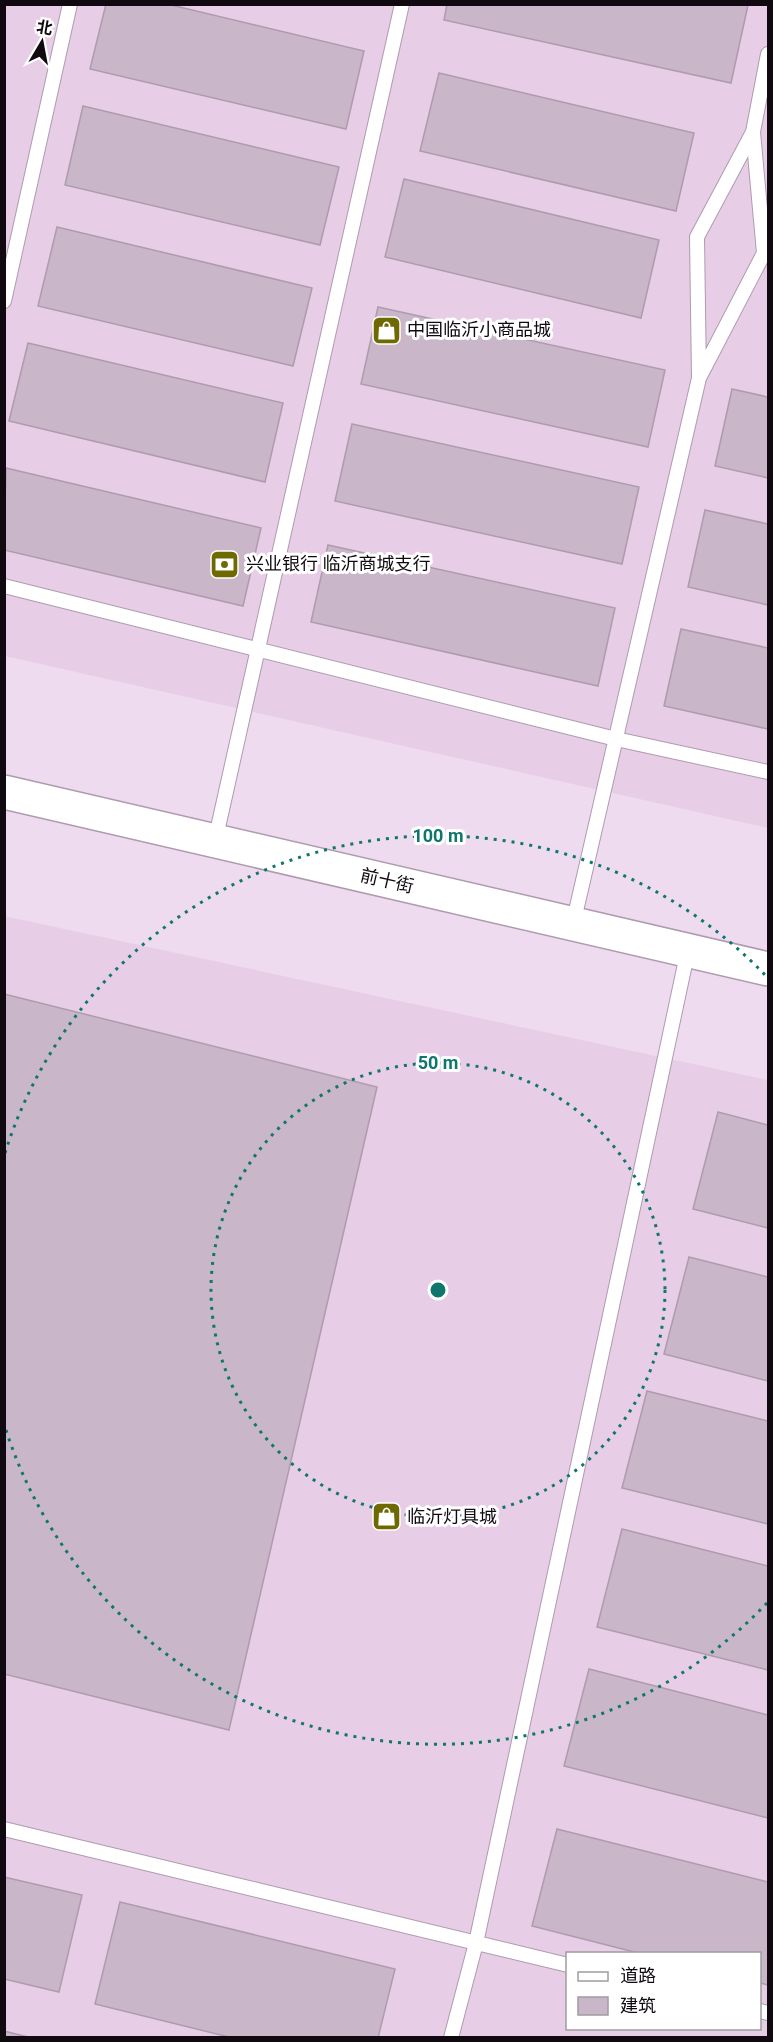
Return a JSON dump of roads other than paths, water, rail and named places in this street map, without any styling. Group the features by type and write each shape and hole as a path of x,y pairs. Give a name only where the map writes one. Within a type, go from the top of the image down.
{"main road":[{"name":"前十街","path":"4,792 768,969"}],"lane":[{"path":"4,301 70,4"},
{"path":"215,841 402,4"},
{"path":"699,378 764,253 753,132 768,54"},
{"path":"573,924 699,378 697,237 753,132"},
{"path":"4,586 616,739 768,772"},
{"path":"451,2037 476,1943 688,950"},
{"path":"4,1829 566,1965"}],"place":[{"name":"中国临沂小商品城","path":"386,330"},
{"name":"兴业银行 临沂商城支行","path":"225,564"},
{"name":"临沂灯具城","path":"386,1517"}]}
